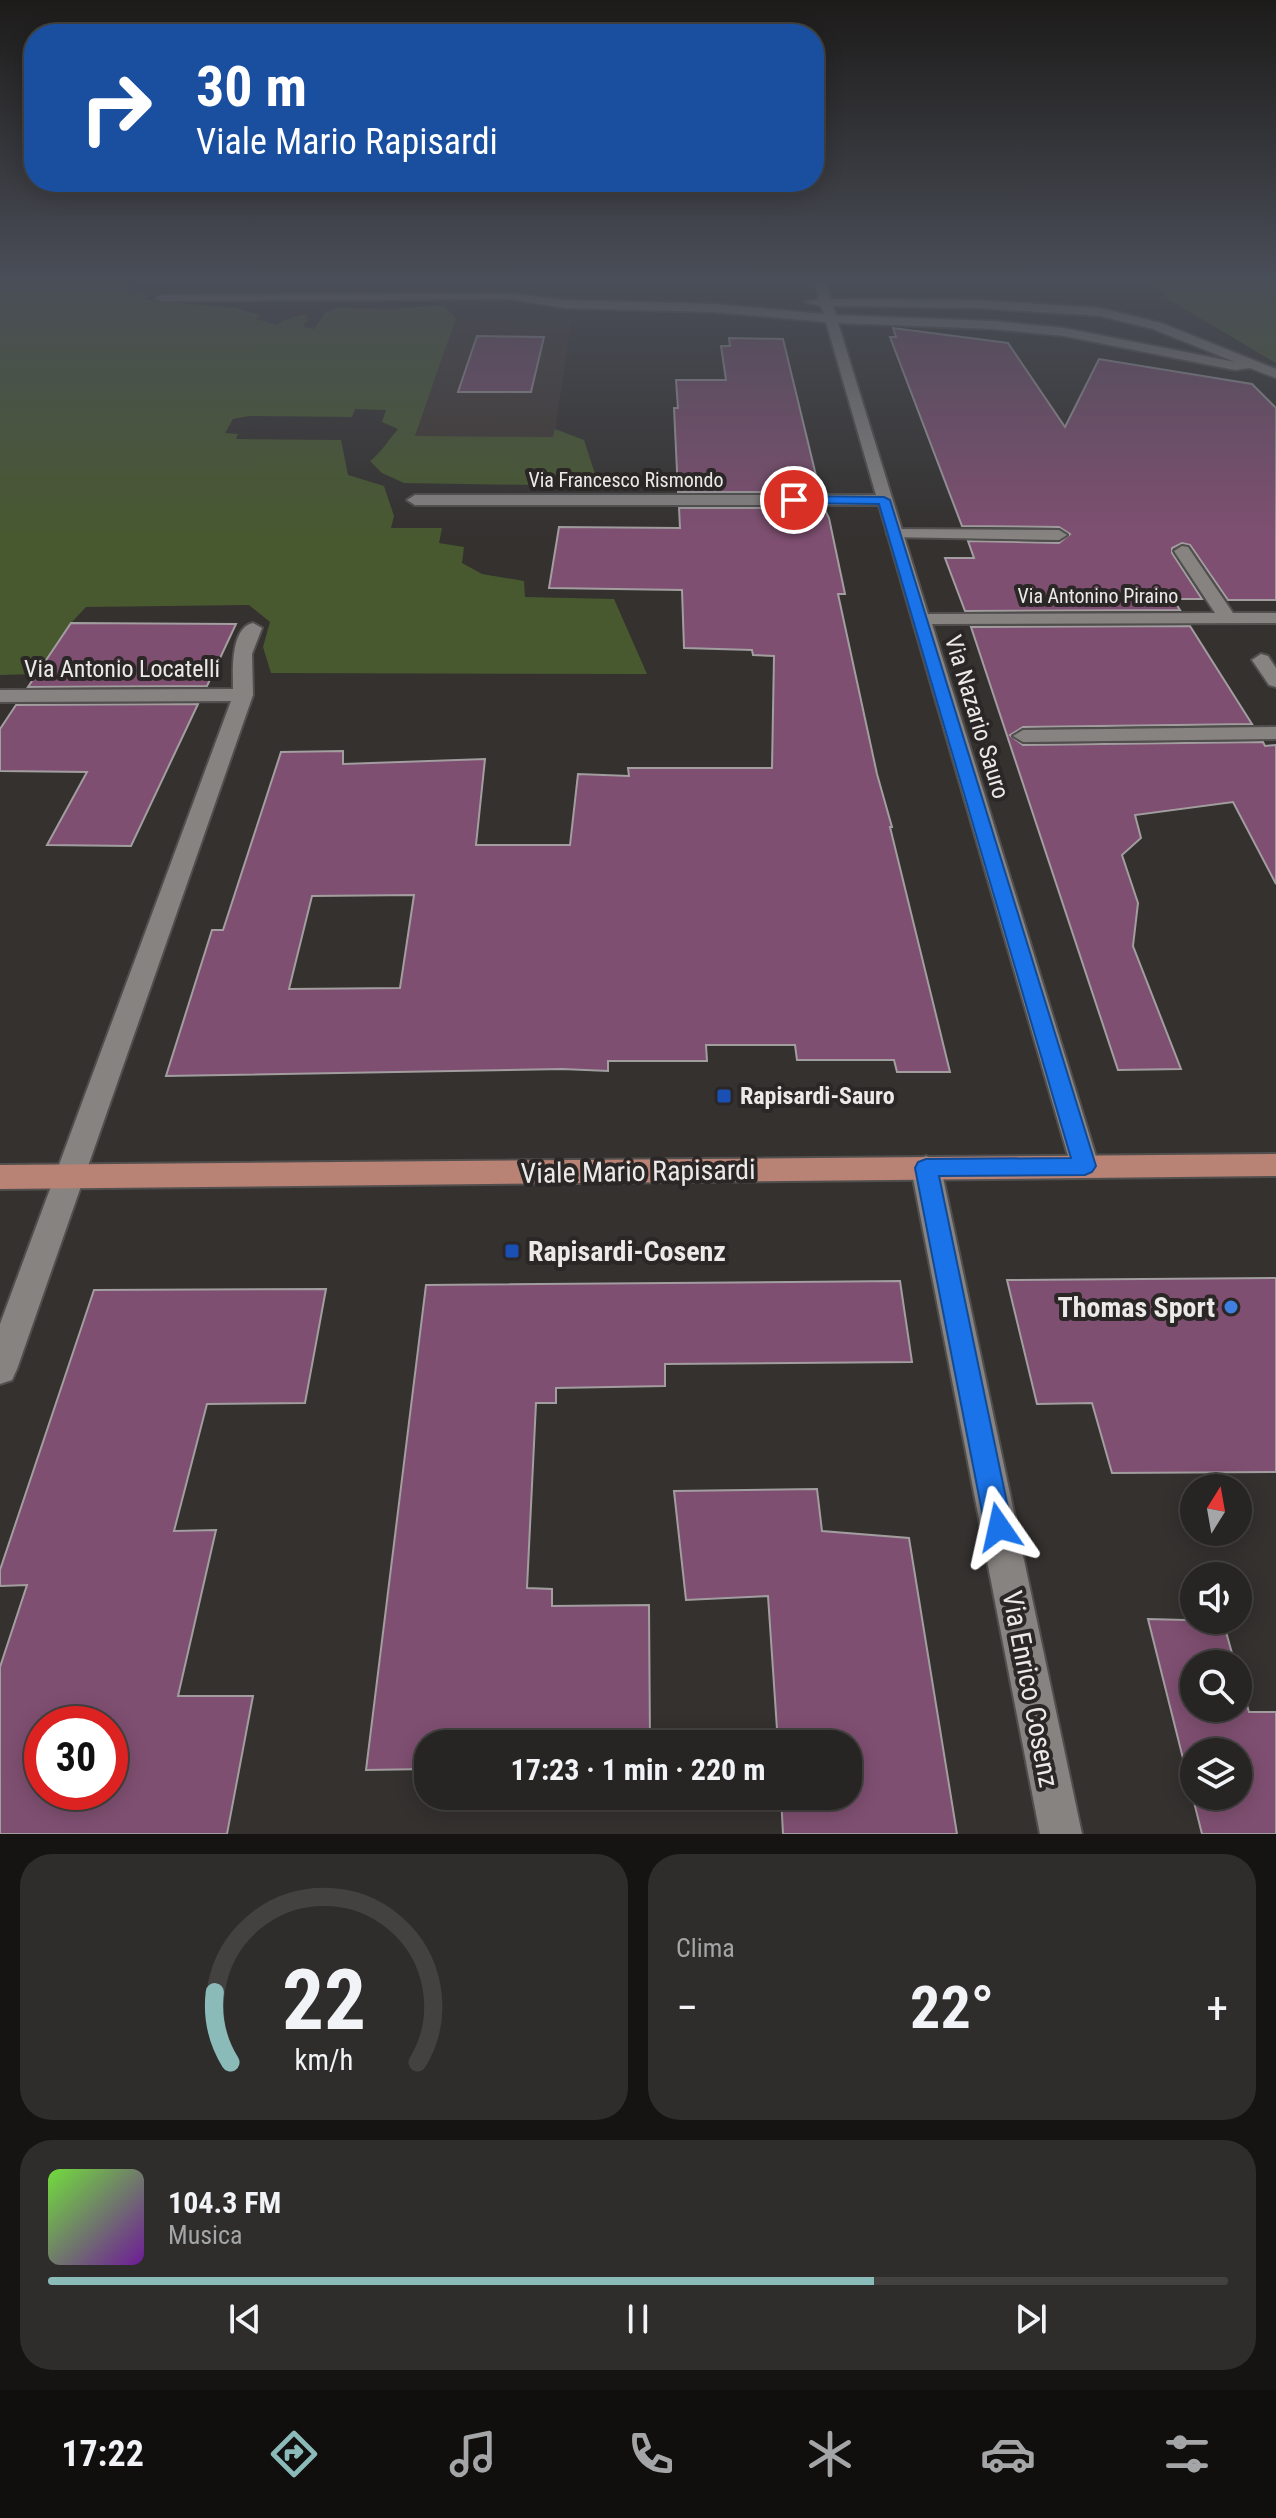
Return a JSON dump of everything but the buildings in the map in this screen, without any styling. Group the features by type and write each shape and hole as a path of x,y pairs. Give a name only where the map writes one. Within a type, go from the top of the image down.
{"main road":[{"name":"Viale Mario Rapisardi","path":"0,1177 1276,1165"}],"street":[{"name":"Via Nazario Sauro","path":"846,368 1085,1166"},
{"name":"Via Francesco Rismondo","path":"415,500 884,500"},
{"path":"895,534 1059,535"},
{"path":"1182,551 1228,618"},
{"name":"Via Antonino Piraino","path":"920,619 1276,618"},
{"path":"0,1369 243,695 243,654 253,628"},
{"path":"1261,660 1276,681"},
{"name":"Via Antonio Locatelli","path":"0,696 243,695"},
{"path":"1023,736 1276,733"},
{"name":"Via Enrico Cosenz","path":"926,1168 1061,1834"}],"shaded area":[{"path":"439,368 565,368 554,437 415,436"}],"green space":[{"path":"0,368 439,368 415,436 553,437 555,429 584,440 599,486 404,483 382,473 370,461 398,429 382,422 386,410 355,409 352,417 249,416 233,419 225,433 238,434 236,439 341,440 348,475 384,486 394,516 391,528 442,528 439,543 464,547 462,563 482,574 524,581 525,597 614,599 647,674 271,673 263,647 270,622 249,605 86,607 71,623 37,674 0,675"}],"place":[{"name":"Rapisardi-Sauro","path":"724,1096"},
{"name":"Rapisardi-Cosenz","path":"512,1251"},
{"name":"Thomas Sport","path":"1231,1307"}],"route":[{"path":"794,500 884,500 1085,1166 926,1168 999,1527"}]}
